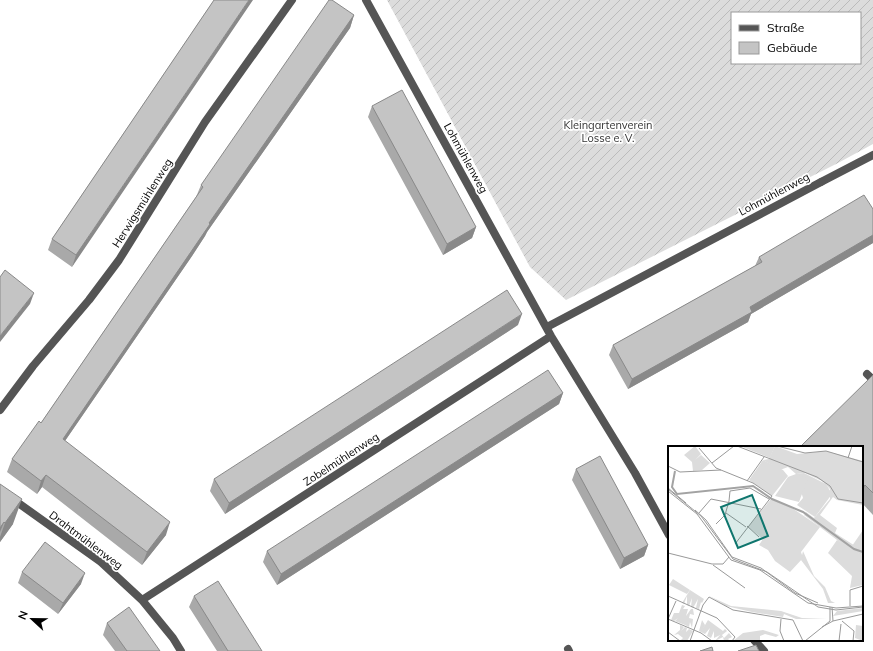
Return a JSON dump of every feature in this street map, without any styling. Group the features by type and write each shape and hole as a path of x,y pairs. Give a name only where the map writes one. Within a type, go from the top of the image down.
{"street":[{"name":"Herwigsmühlenweg","path":"0,410 33,366 89,300 120,260 205,122 292,0"},
{"name":"Lohmühlenweg","path":"366,0 551,336 635,473 668,533"},
{"name":"Lohmühlenweg","path":"547,327 873,155"},
{"name":"Zobelmühlenweg","path":"142,600 551,336"},
{"path":"867,374 873,380"},
{"name":"Drahtmühlenweg","path":"0,490 101,562 142,600 182,651"},
{"path":"755,641 764,651"}],"green space":[{"name":"Kleingartenverein Losse e. V.","path":"387,0 873,0 873,144 566,300 530,267"}],"building":[{"path":"214,0 249,0 76,255 52,239"},
{"path":"329,0 332,0 354,15 209,223 210,224 63,439 170,522 147,552 46,475 41,481 12,459 39,421 41,423 203,187 201,185"},
{"path":"402,90 476,227 447,244 372,106"},
{"path":"864,195 873,209 873,235 750,307 752,312 632,379 613,345 762,262 759,257"},
{"path":"5,270 34,293 0,336 0,277"},
{"path":"507,290 522,314 229,503 214,479"},
{"path":"548,370 563,393 281,574 267,551"},
{"path":"873,375 873,493 865,485 863,487 863,446 801,446"},
{"path":"600,456 648,545 624,558 576,469"},
{"path":"0,484 22,499 0,528"},
{"path":"45,542 85,573 63,603 22,572"},
{"path":"218,581 262,651 228,651 194,596"},
{"path":"129,607 160,651 127,651 107,623"},
{"path":"756,645 759,651 738,651"},
{"path":"712,647 713,651 700,651"}]}
